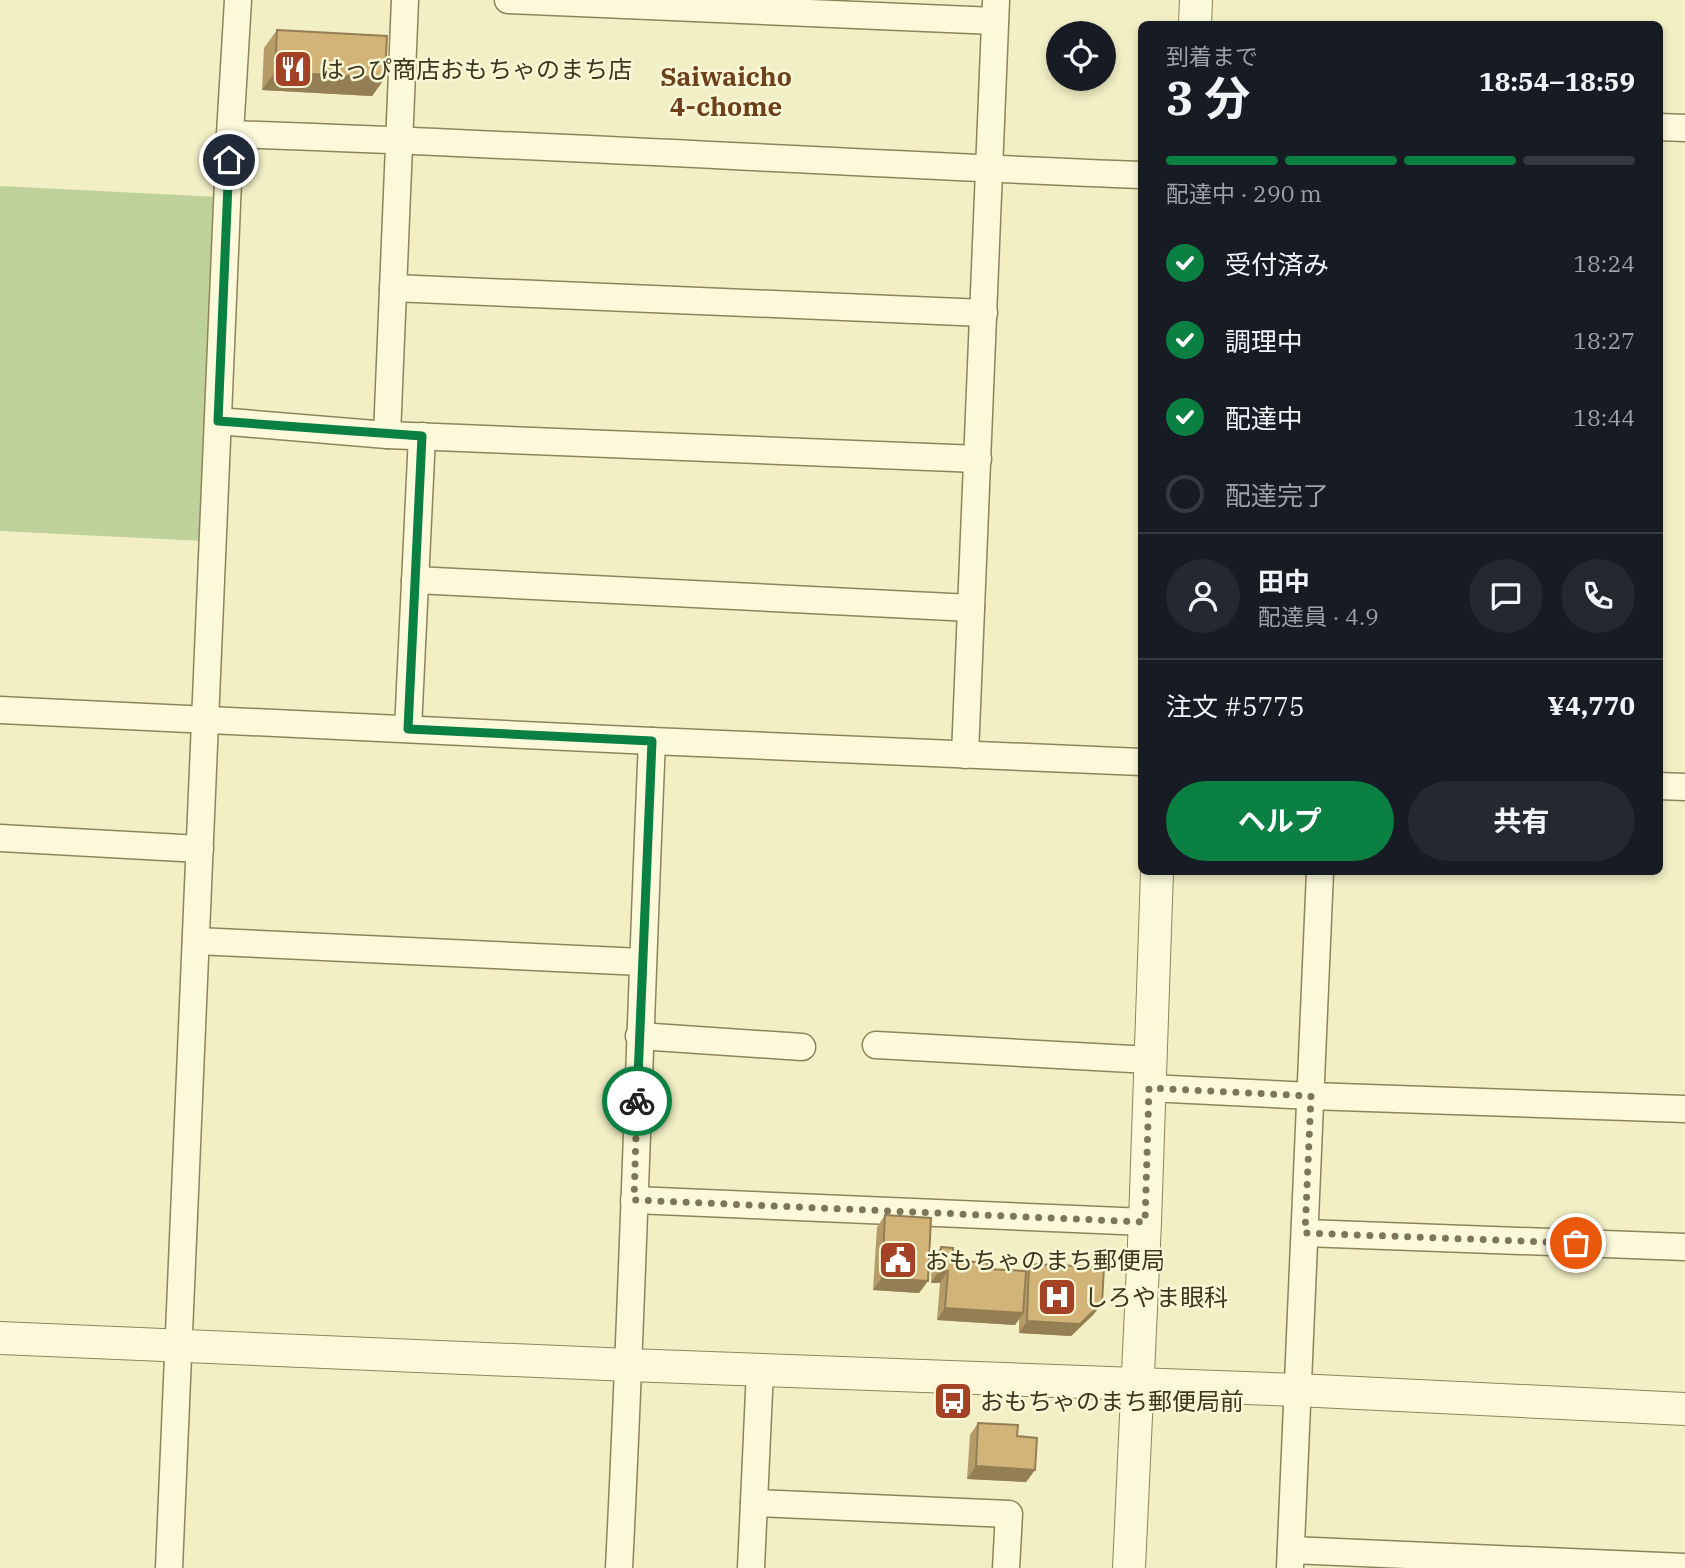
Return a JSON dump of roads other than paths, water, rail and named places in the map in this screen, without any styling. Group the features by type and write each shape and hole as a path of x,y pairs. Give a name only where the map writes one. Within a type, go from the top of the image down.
{"street":[{"path":"169,1568 230,134 238,0"},
{"path":"387,435 405,0"},
{"path":"508,0 996,11 965,755"},
{"path":"1195,21 1196,0"},
{"path":"1663,127 1685,128"},
{"path":"230,134 400,139 1138,175"},
{"path":"393,288 984,313"},
{"path":"218,421 387,435 978,459"},
{"path":"408,729 422,436"},
{"path":"415,580 971,608"},
{"path":"0,710 1138,762"},
{"path":"619,1568 652,741"},
{"path":"1663,786 1685,787"},
{"path":"0,838 200,849"},
{"path":"1129,1568 1157,875"},
{"path":"1320,875 1291,1559 1685,1567"},
{"path":"196,941 642,962"},
{"path":"639,1036 802,1047"},
{"path":"876,1045 1149,1074 1311,1096 1685,1109"},
{"path":"634,1200 1145,1222"},
{"path":"1305,1233 1685,1247"},
{"path":"0,1338 1297,1390 1685,1409"},
{"path":"751,1568 760,1370"},
{"path":"754,1503 1009,1514 1006,1568"}],"place":[{"name":"はっぴ商店おもちゃのまち店","path":"293,69"},
{"name":"おもちゃのまち郵便局","path":"898,1260"},
{"name":"しろやま眼科","path":"1057,1297"},
{"name":"おもちゃのまち郵便局前","path":"953,1401"}],"district":[{"name":"Saiwaicho 4-chome","path":"726,91"}]}
